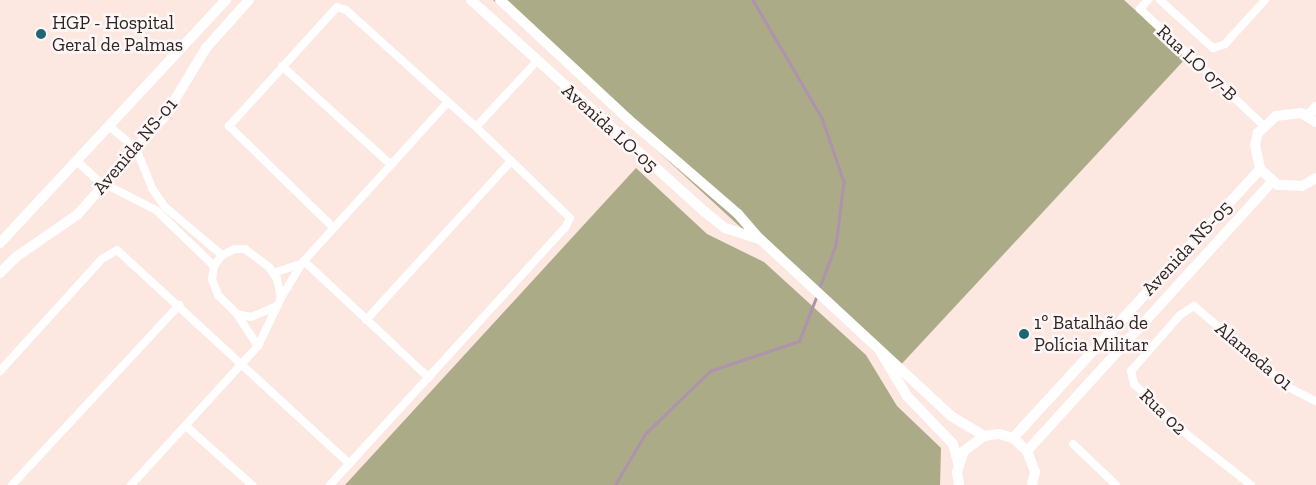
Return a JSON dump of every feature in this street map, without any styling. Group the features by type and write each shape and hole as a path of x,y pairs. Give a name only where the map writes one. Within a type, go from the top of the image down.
{"street":[{"name":"Avenida NS-01","path":"0,243 78,162 226,0"},
{"name":"Avenida NS-01","path":"0,273 16,258 78,214 165,116 206,48 250,0"},
{"name":"Avenida LO-05","path":"471,0 704,212 725,228 760,239"},
{"name":"Avenida LO-05","path":"500,0 628,119 738,214 760,239 844,313 960,423 984,436"},
{"name":"Rua LO 07-B","path":"1148,0 1140,10 1264,126"},
{"path":"1160,0 1206,44 1213,48 1225,44 1266,0"},
{"path":"330,485 569,224 567,212 476,127 341,8 334,9 230,122 230,130 333,227"},
{"path":"476,127 537,61"},
{"path":"282,66 390,164"},
{"path":"131,485 258,346 281,298 303,262 448,102"},
{"path":"1315,181 1290,187 1272,181 1260,169 1255,145 1264,126 1276,116 1288,112 1312,119 1316,107"},
{"path":"110,127 136,148 157,198 222,256"},
{"path":"366,320 512,161"},
{"path":"78,162 90,176 156,210 214,266"},
{"name":"Avenida NS-05","path":"1013,438 1260,169"},
{"name":"Avenida NS-05","path":"1028,451 1272,181"},
{"path":"258,346 238,314 218,295 212,279 214,266 222,256 235,249 245,249 273,273 281,298"},
{"path":"0,371 102,259 117,250 243,362 350,464"},
{"path":"303,262 429,378"},
{"path":"273,273 303,262"},
{"path":"12,485 179,305"},
{"path":"238,314 251,317 277,306"},
{"name":"Alameda 01","path":"1194,306 1290,388 1316,401"},
{"name":"Rua 02","path":"1194,306 1180,315 1131,371 1132,381 1214,459 1251,485"},
{"name":"Avenida LO-05","path":"879,348 907,396 953,444 958,463 959,485"},
{"path":"186,426 252,485"},
{"path":"958,463 968,446 984,436 999,434 1013,438 1028,451 1034,464 1032,485"},
{"path":"1073,444 1116,485"}],"green space":[{"path":"493,0 1124,0 1187,57 896,370"},
{"path":"636,168 707,234 764,262 866,355 897,406 941,448 940,485 345,485"}],"waterway":[{"path":"753,0 822,118 844,182 836,245 819,290"},
{"path":"615,485 645,434 710,371 799,341 817,295"}],"place":[{"name":"HGP - Hospital Geral de Palmas","path":"41,34"},
{"name":"1º Batalhão de Polícia Militar","path":"1024,334"}]}
